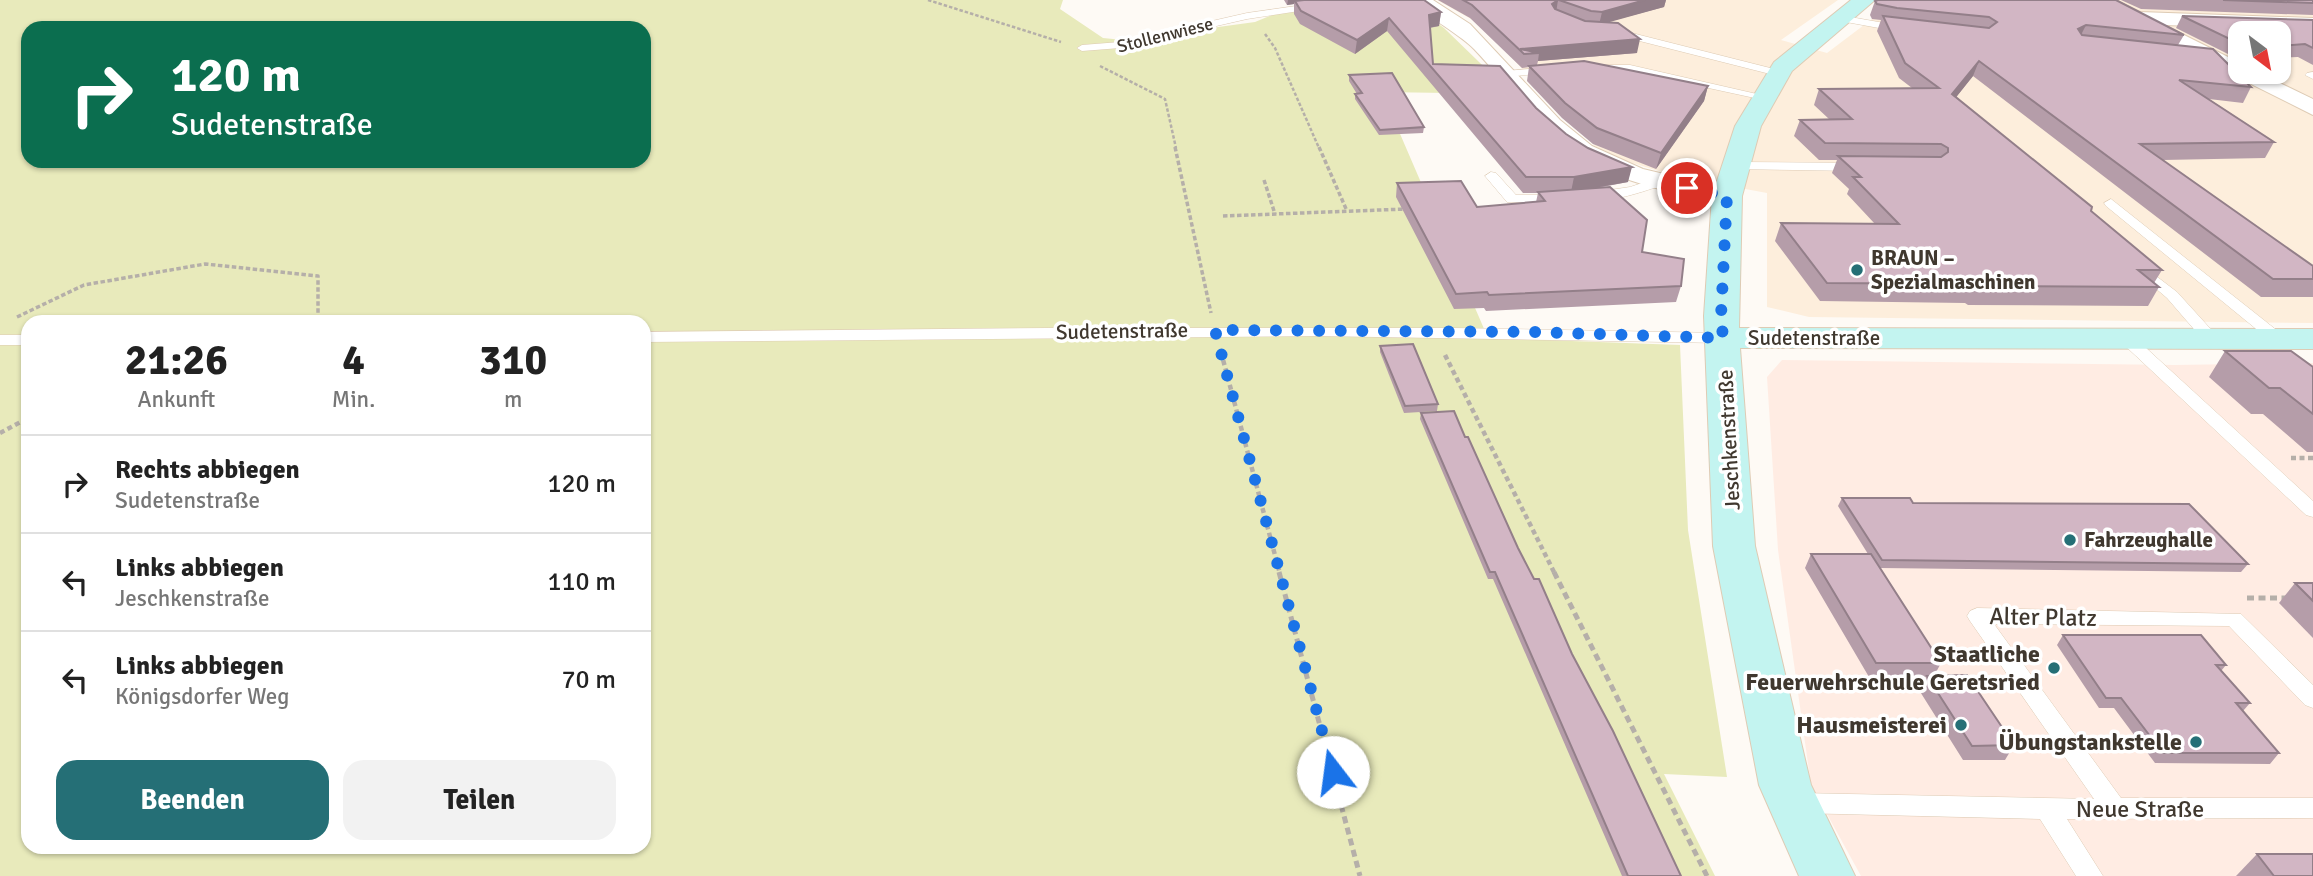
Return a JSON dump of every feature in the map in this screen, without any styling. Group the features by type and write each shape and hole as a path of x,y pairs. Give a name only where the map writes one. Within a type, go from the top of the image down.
{"street":[{"path":"1420,0 1469,33 1564,137 1586,153 1660,181 1731,181"},
{"name":"Jeschkenstraße","path":"1827,876 1785,785 1734,546 1721,316 1731,181 1748,126 1778,73 1839,18 1864,0"},
{"path":"2101,0 2228,66"},
{"path":"2134,18 2313,24"},
{"path":"2265,84 2313,108"},
{"name":"Sudetenstraße","path":"1723,338 2313,339"}],"lane":[{"name":"Stollenwiese","path":"1082,48 1114,48 1253,15 1365,0"},
{"path":"1839,18 1911,30"},
{"path":"1601,30 1620,31 1778,73"},
{"path":"2181,57 2214,59"},
{"path":"1506,74 1630,68 1764,97"},
{"path":"2290,96 2313,96"},
{"path":"1731,181 1868,167"},
{"path":"1491,176 1512,200 1527,201 1614,194 1660,181"},
{"path":"2111,203 2278,339"},
{"path":"2132,260 2172,295 2211,339"},
{"name":"Sudetenstraße","path":"651,337 1215,330 1433,331 1723,338"},
{"path":"2127,339 2313,512"},
{"path":"0,340 21,340"},
{"name":"Alter Platz","path":"2115,809 1977,616 2234,619 2313,699"},
{"path":"1793,803 2047,809"},
{"name":"Neue Straße","path":"2047,809 2313,808"},
{"name":"Neue Straße","path":"2047,809 2090,876"}],"path":[{"path":"928,0 1082,48 1103,69 1165,99 1215,330 1360,876"},
{"path":"1253,15 1275,48 1347,211"},
{"path":"1264,180 1275,214"},
{"path":"1223,216 1413,208"},
{"path":"12,319 84,285 205,264 318,276 318,315"},
{"path":"1433,331 1707,876"},
{"path":"0,433 21,422"}],"shaded area":[{"path":"1437,0 1838,0 1781,40 1827,53 1897,0 2313,0 2313,323 1809,317 1767,307 1767,193 1675,176 1626,161 1595,146 1480,24"},
{"name":"Staatliche Feuerwehrschule Geretsried","path":"1782,360 2175,365 2313,363 2313,876 1861,876 1811,785 1778,550 1767,377"}],"green space":[{"path":"0,0 1063,0 1060,9 1103,38 1123,40 1255,22 1277,13 1406,0 1444,28 1512,94 1382,92 1488,338 1680,345 1688,530 1727,777 1664,774 1715,876 0,876"}],"building":[{"path":"1424,0 1441,12 1429,15 1433,64 1500,66 1536,108 1566,134 1588,148 1632,167 1574,177 1526,177 1389,18 1357,40 1301,11 1295,1"},
{"path":"1463,0 1558,0 1552,4 1555,9 1585,21 1618,23 1640,39 1520,49 1539,53 1524,54 1472,5"},
{"path":"1559,0 1645,0 1602,12"},
{"path":"2116,0 2184,35 2086,25 2078,29 2082,35 2213,49 2228,64 2228,84 2248,84 2251,87 2179,80 2274,142 2140,144 2313,266 2313,279 2273,279 1979,61 1952,94 2092,207 2091,211 2162,270 2138,270 2159,287 1827,283 1781,223 1899,224 1853,177 1861,177 1838,156 1941,157 1948,152 1948,148 1941,144 1825,143 1800,120 1852,119 1819,89 1939,88 1905,63 1883,16 1989,28 1997,22 1989,17 1897,8 1877,4 1875,1"},
{"path":"2223,0 2313,0 2313,3"},
{"path":"2182,16 2313,20 2313,48 2305,44 2291,45 2291,21 2228,21 2228,38"},
{"path":"1584,61 1708,86 1661,153 1597,128 1565,103 1529,66"},
{"path":"1392,73 1424,127 1380,130 1355,94 1362,93 1349,75"},
{"path":"1461,181 1477,207 1545,201 1538,192 1610,187 1647,220 1642,252 1684,259 1681,286 1489,295 1487,292 1456,294 1397,183"},
{"path":"1413,344 1438,404 1405,406 1380,346"},
{"path":"2225,351 2291,351 2313,367 2313,414 2280,388 2269,388"},
{"path":"1454,411 1518,548 1534,579 1539,579 1572,654 1613,731 1681,876 1628,876 1495,572 1490,572 1421,413"},
{"name":"Fahrzeughalle","path":"1842,498 1910,498 1913,503 2189,504 2248,564 1882,560"},
{"path":"1811,554 1871,554 1941,663 1876,663"},
{"path":"2295,583 2313,583 2313,601"},
{"path":"2063,635 2201,635 2226,665 2216,665 2250,703 2236,703 2279,753 2163,753 2121,698 2106,698"},
{"path":"1967,675 2014,745 1972,746 1927,676"},
{"path":"2257,854 2313,854 2313,876 2274,876"}],"place":[{"name":"BRAUN – Spezialmaschinen","path":"1857,270"},
{"name":"Fahrzeughalle","path":"2070,540"},
{"name":"Staatliche Feuerwehrschule Geretsried","path":"2054,668"},
{"name":"Hausmeisterei","path":"1961,725"},
{"name":"Übungstankstelle","path":"2196,742"}],"route":[{"path":"1333,772 1215,330 1534,332 1723,338 1721,316 1727,196 1687,188"}]}
